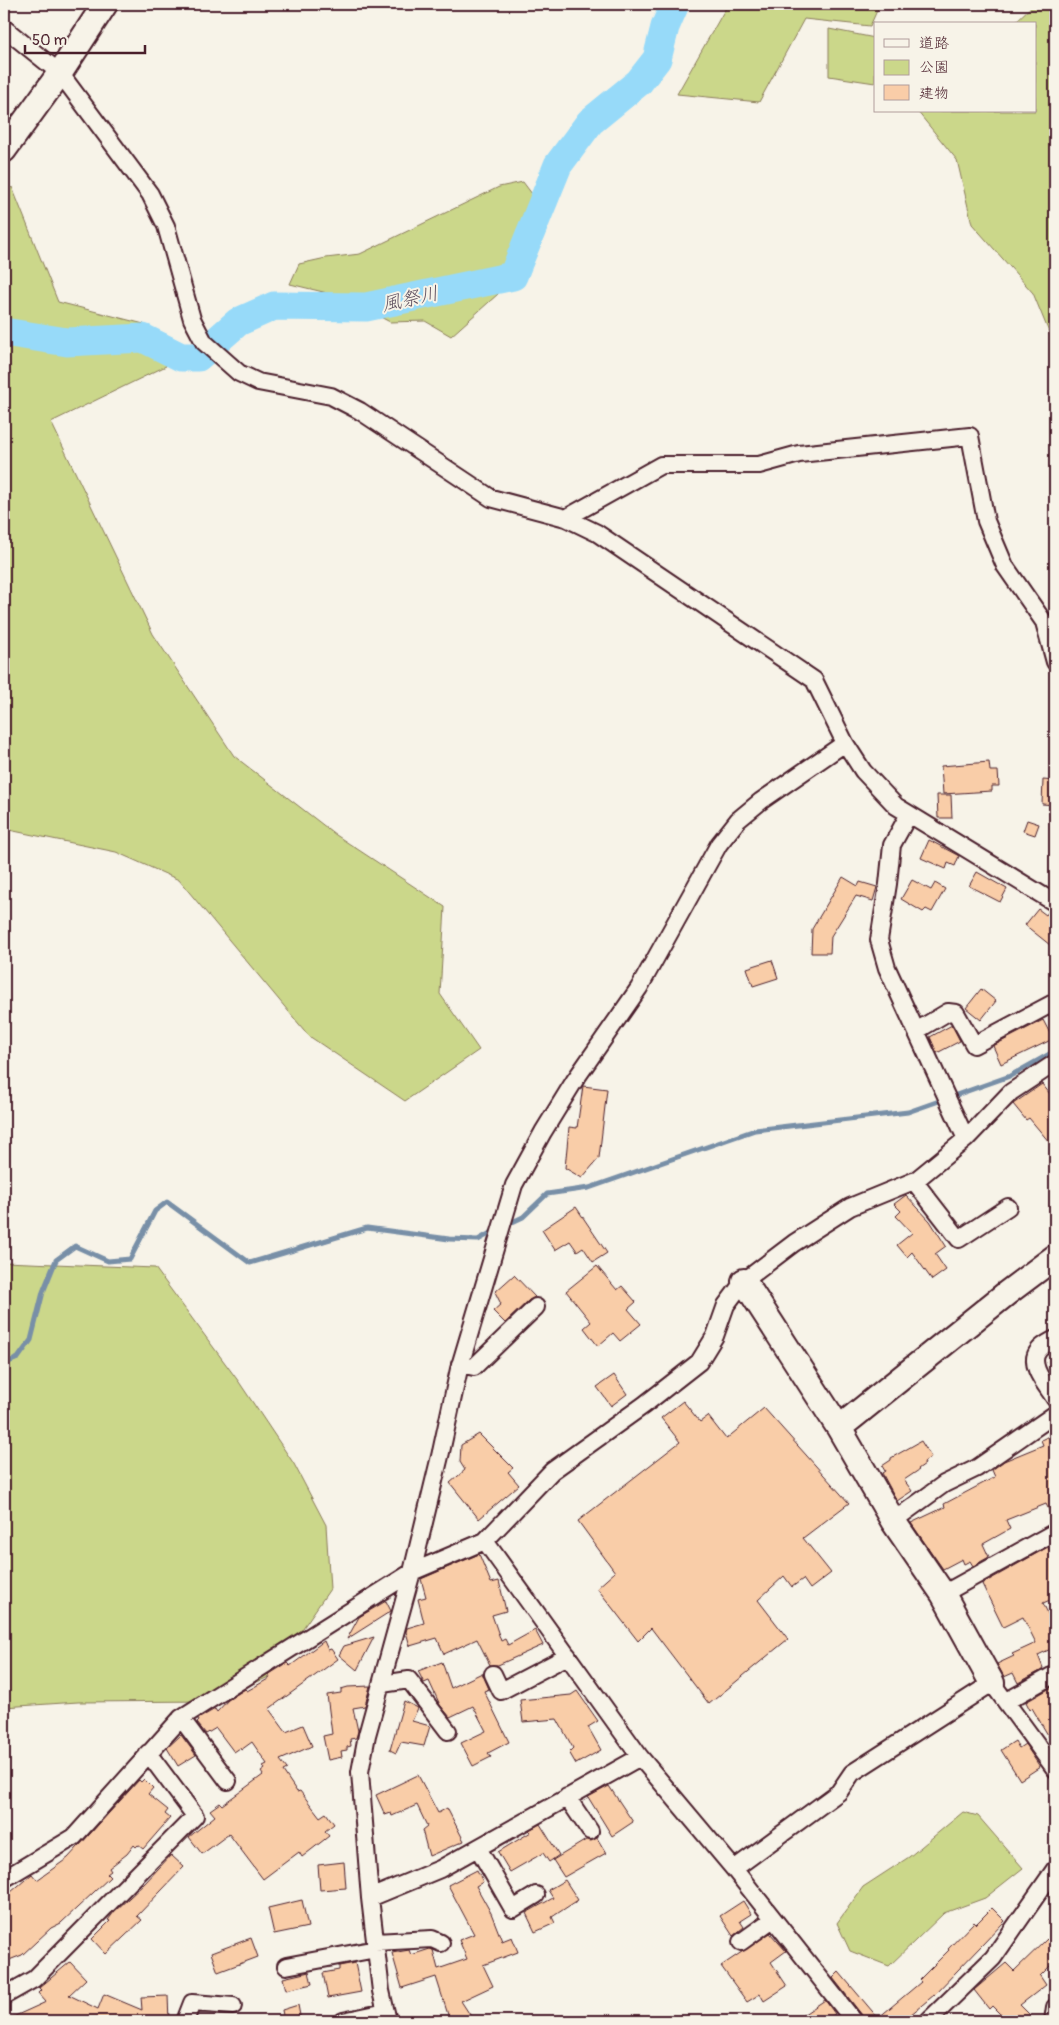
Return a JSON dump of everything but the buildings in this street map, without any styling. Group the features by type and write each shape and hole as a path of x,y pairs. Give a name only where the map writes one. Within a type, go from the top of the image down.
{"street":[{"path":"4,150 60,73 105,4"},
{"path":"4,28 60,73 150,194 166,226 192,319 204,342 239,373 258,382 331,396 360,411 491,498 566,518 597,533 814,680 845,744 863,771 896,806 1055,903"},
{"path":"566,518 661,465 759,465 799,454 970,436 986,521 1005,566 1044,622 1055,662"},
{"path":"343,2021 387,2016 381,1990 375,1946 360,1772 367,1735 412,1572 460,1364 514,1185 543,1132 639,988 719,844 738,820 761,801 845,744"},
{"path":"909,814 892,845 879,940 887,968 966,1139"},
{"path":"916,1031 948,1012 956,1013 974,1045 1055,1002"},
{"path":"4,1879 74,1837 148,1753 182,1718 412,1572 485,1541 552,1471 644,1405 699,1362 715,1336 726,1305 744,1280 794,1243 850,1207 914,1181 966,1139 1011,1092 1055,1063"},
{"path":"914,1181 959,1240 1008,1207"},
{"path":"839,1428 1007,1293 1055,1257"},
{"path":"744,1280 839,1428 893,1521 942,1594 999,1692 1055,1770"},
{"path":"460,1364 474,1367 536,1307"},
{"path":"1055,1339 1038,1350 1034,1359 1037,1369 1055,1399"},
{"path":"893,1521 944,1484 977,1468 1055,1414"},
{"path":"942,1594 1054,1537"},
{"path":"485,1541 640,1757 734,1870 854,2021"},
{"path":"493,1674 501,1690 568,1656"},
{"path":"734,1870 839,1792 852,1773 999,1692 1055,1674"},
{"path":"382,1684 410,1680 448,1731"},
{"path":"182,1718 228,1780"},
{"path":"4,1996 34,1980 195,1816 148,1753"},
{"path":"370,1898 440,1869 640,1757"},
{"path":"567,1797 590,1831"},
{"path":"478,1848 514,1909 536,1895"},
{"path":"928,2021 993,1958 1055,1871"},
{"path":"741,1942 773,1919"},
{"path":"286,1966 375,1946 432,1939 441,1943"},
{"path":"185,2021 192,2004 233,2006"},
{"path":"1053,2021 1055,2007"}],"green space":[{"path":"728,4 880,4 870,26 804,19 759,102 677,94"},
{"path":"1034,4 1055,4 1055,347 1033,293 972,224 957,160 918,112 1036,112 1036,22 1015,22"},
{"path":"829,29 874,38 874,83 829,76"},
{"path":"523,182 532,194 523,215 534,252 498,294 451,336 425,321 390,322 340,296 290,284 299,264 326,258 360,254 499,187"},
{"path":"12,187 58,302 144,324 166,366 51,422 153,634 234,756 336,835 445,907 440,994 479,1050 405,1101 309,1036 179,880 116,852 4,829 4,194"},
{"path":"4,1262 155,1268 239,1382 294,1464 326,1525 330,1589 269,1677 211,1701 78,1702 4,1707"},
{"path":"963,1812 978,1816 1023,1868 985,1898 944,1913 889,1966 850,1951 837,1923 863,1887 909,1857"}],"waterway":[{"name":"風祭川","path":"4,332 67,342 143,338 181,357 198,357 238,322 274,306 366,307 513,276 558,165 590,122 639,82 657,59 665,27 675,4"},
{"path":"506,1225 523,1217 547,1194 589,1188 755,1130 908,1112 1010,1076 1055,1051"},
{"path":"4,1364 18,1358 31,1340 43,1292 56,1260 75,1246 108,1261 130,1259 155,1211 167,1202 250,1263 367,1228 449,1239 478,1240 496,1230"}]}
